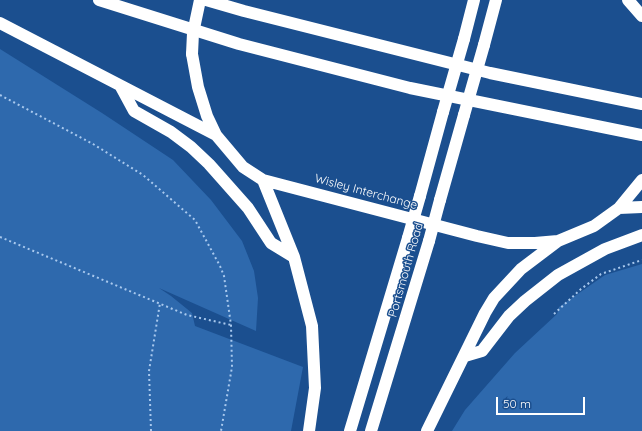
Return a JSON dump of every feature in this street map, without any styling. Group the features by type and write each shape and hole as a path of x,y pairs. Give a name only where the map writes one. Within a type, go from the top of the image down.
{"highway":[{"path":"98,0 239,44 410,88 642,136"},
{"name":"Wisley Interchange","path":"200,0 193,32 192,54 198,86 207,116 216,135 243,167 263,180 508,243 558,241 594,226 619,208 642,180"},
{"path":"206,0 251,13 490,72 642,104"},
{"name":"Portsmouth Road","path":"350,431 408,238 474,0"},
{"name":"Portsmouth Road","path":"371,431 429,242 496,0"},
{"path":"628,0 642,16"},
{"path":"0,23 216,135"},
{"path":"121,87 134,111 171,132 191,147 209,164 248,208 271,243 294,257"},
{"path":"263,180 294,257 312,326 315,388 309,431"},
{"path":"619,208 642,207"},
{"path":"465,356 482,351 509,316 525,301 558,275 605,249 642,235"},
{"path":"427,431 485,313 499,293 521,269 558,241"}],"path":[{"path":"0,95 93,144 137,171 195,220 224,276 231,325 231,373 221,431"},
{"path":"0,237 187,315 231,325"},
{"path":"554,314 559,308 601,274 642,260"},
{"path":"151,431 149,371 160,303"}],"shaded area":[{"path":"0,49 102,113 173,160 211,200 242,241 254,271 258,298 256,331 159,288 192,313 195,326 303,367 291,431 0,431"},
{"path":"642,264 642,431 452,431 465,410 515,353 557,314 559,307 605,275"}]}
